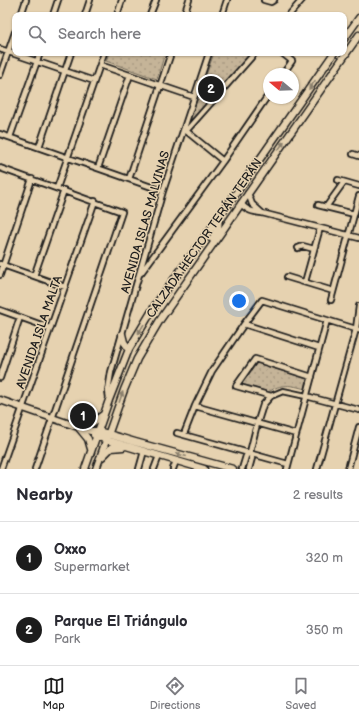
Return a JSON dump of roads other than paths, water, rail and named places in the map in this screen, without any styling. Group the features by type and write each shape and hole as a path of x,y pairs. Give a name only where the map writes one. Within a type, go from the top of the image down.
{"main road":[{"path":"347,35 359,18"},
{"name":"CALZADA HÉCTOR TERÁN TERÁN","path":"347,52 359,35"},
{"name":"CALZADA HÉCTOR TERÁN TERÁN","path":"85,469 109,400 130,349 156,304 218,219 332,56"},
{"name":"CALZADA HÉCTOR TERÁN TERÁN","path":"96,469 124,390 137,359 160,320 344,56"},
{"path":"241,203 240,195 250,179 252,170"},
{"path":"206,253 218,227 218,219"},
{"path":"122,334 124,342 130,349"},
{"path":"0,400 107,437 135,442 233,469"},
{"path":"78,427 92,423 104,414"},
{"path":"78,427 88,439 91,452"},
{"path":"107,437 130,447 204,469"},
{"path":"99,460 111,448 130,447"}],"street":[{"path":"22,12 26,0"},
{"path":"54,12 58,0"},
{"path":"86,12 90,0"},
{"path":"118,12 121,0"},
{"path":"151,12 156,0"},
{"path":"185,12 189,0"},
{"path":"223,12 227,0"},
{"path":"264,0 271,2 274,0"},
{"path":"292,12 302,0"},
{"path":"0,75 12,41"},
{"path":"0,49 12,53"},
{"path":"20,56 94,81"},
{"path":"10,137 39,56"},
{"path":"38,147 70,56"},
{"path":"57,188 103,56"},
{"path":"129,179 170,56"},
{"name":"AVENIDA ISLAS MALVINAS","path":"109,400 108,391 111,372 138,277 163,191 185,130 208,56"},
{"path":"223,161 185,130 252,56"},
{"path":"286,56 292,61 287,68"},
{"path":"100,65 194,97"},
{"path":"98,168 130,75"},
{"path":"138,277 223,161 263,103"},
{"path":"0,134 163,191"},
{"path":"352,154 359,156"},
{"path":"0,175 1,169 95,201 122,212 35,469"},
{"path":"0,275 2,265 32,179"},
{"path":"338,180 359,186"},
{"path":"326,207 344,182"},
{"path":"34,276 64,190"},
{"path":"248,193 252,204 262,213"},
{"path":"331,300 359,196"},
{"name":"AVENIDA ISLA MALTA","path":"1,469 95,201"},
{"path":"241,203 250,211 359,238"},
{"path":"318,205 354,214"},
{"path":"305,282 320,228"},
{"path":"298,248 303,246 314,249"},
{"path":"2,265 65,287"},
{"path":"287,277 333,291"},
{"path":"184,434 195,406 212,371 262,300 357,330"},
{"path":"317,469 357,330 359,306"},
{"path":"0,310 50,328"},
{"path":"0,378 20,317"},
{"path":"177,433 250,452 288,466 327,320"},
{"path":"244,324 319,348"},
{"path":"271,396 236,386 255,359 312,377"},
{"path":"242,469 246,456 250,452 263,405 271,396 283,391 359,410"},
{"path":"195,406 296,434"},
{"path":"348,469 359,427"},
{"path":"139,469 144,451"},
{"path":"249,469 252,458 250,452"},
{"path":"154,469 159,456"},
{"path":"174,469 176,461"}],"place":[{"name":"Parque El Triángulo","path":"211,89"},
{"name":"Oxxo","path":"83,416"}]}
